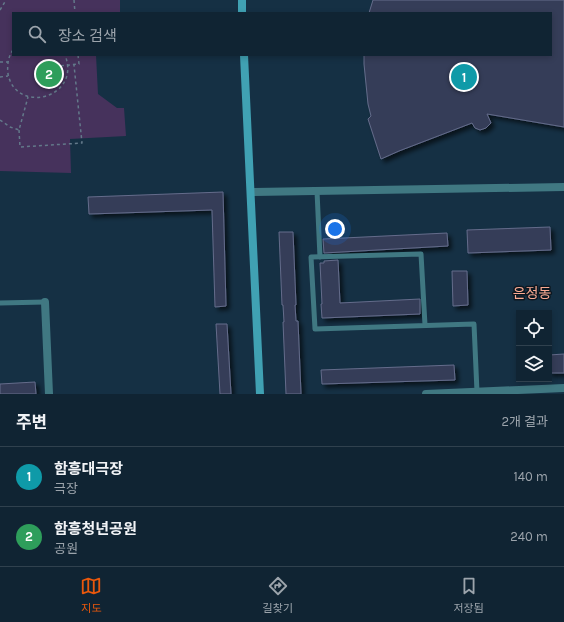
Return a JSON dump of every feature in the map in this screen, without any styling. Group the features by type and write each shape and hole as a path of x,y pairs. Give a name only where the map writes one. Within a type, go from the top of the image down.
{"street":[{"path":"242,0 242,12"},
{"path":"244,56 260,394"},
{"path":"251,192 564,187"},
{"path":"45,302 49,394"},
{"path":"426,394 564,388"}],"lane":[{"path":"317,191 320,257"},
{"path":"425,325 421,254 311,257 315,329 474,324 473,393"},
{"path":"0,303 45,302"}],"path":[{"path":"0,10 6,0"},
{"path":"74,0 75,12"},
{"path":"12,52 8,62 9,76 19,92 37,98 55,93 63,83 68,65 65,56"},
{"path":"49,67 79,64 78,56"},
{"path":"0,62 8,62"},
{"path":"28,96 19,130 20,147 82,143 74,65"},
{"path":"0,76 9,76"},
{"path":"0,120 10,127 19,130"}],"shaded area":[{"path":"0,0 120,0 120,12 12,12 12,56 96,56 98,94 117,108 124,108 126,136 70,139 71,173 0,171"}],"building":[{"path":"373,0 564,0 564,127 487,114 491,123 486,128 480,130 475,128 472,123 381,159 368,119 371,116 368,104 364,56 552,56 552,12 369,12"},
{"path":"223,192 226,306 215,307 212,210 89,214 88,197"},
{"path":"550,227 551,250 468,253 467,230"},
{"path":"279,232 293,232 295,305 296,321 298,321 301,394 286,394"},
{"path":"447,233 448,246 324,253 323,239"},
{"path":"338,260 340,303 420,299 420,314 322,318 320,263 324,263 324,261"},
{"path":"452,271 467,271 468,305 453,306"},
{"path":"216,324 227,324 231,394 220,394"},
{"path":"564,354 564,373 552,373 552,355"},
{"path":"454,365 455,380 322,384 321,370"},
{"path":"35,382 36,394 0,394 0,384"}],"place":[{"name":"함흥청년공원","path":"49,74"},
{"name":"함흥대극장","path":"464,77"}],"district":[{"name":"은정동","path":"532,293"}]}
